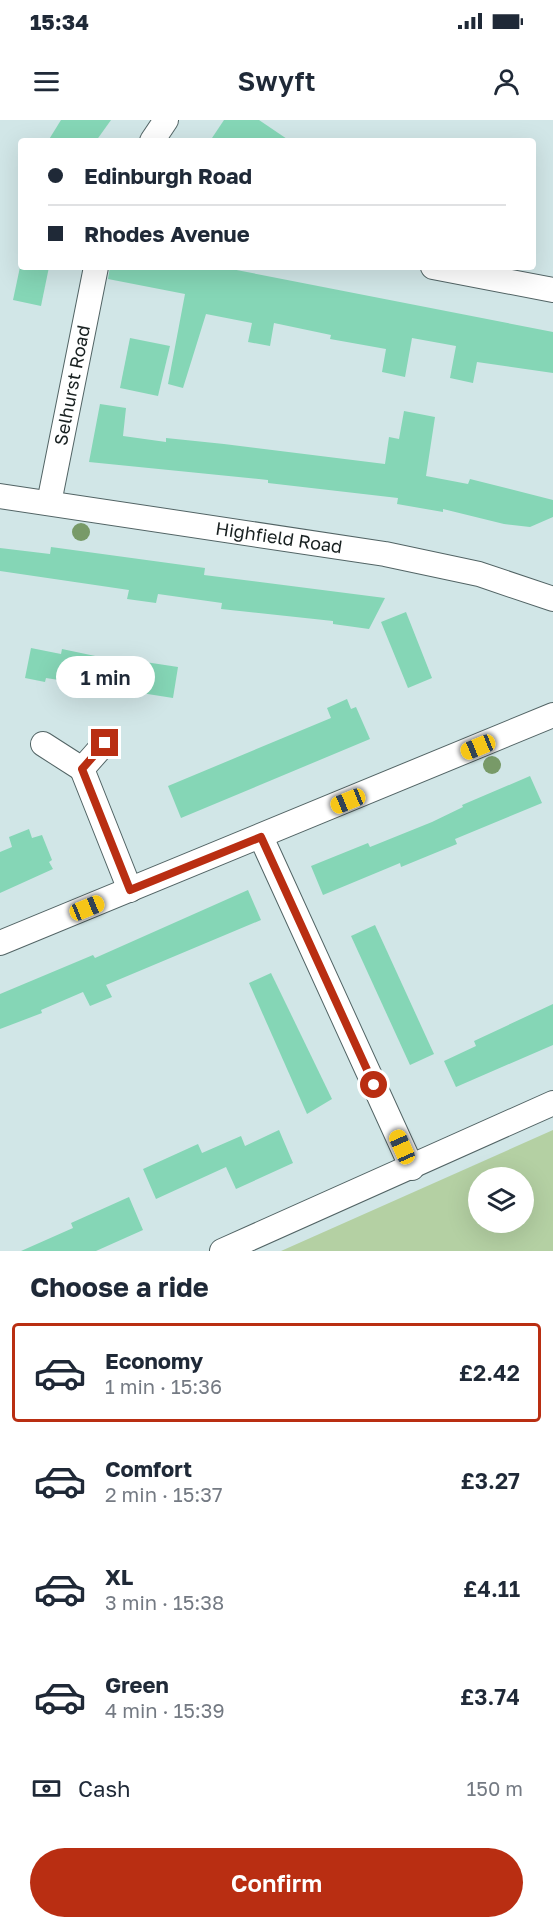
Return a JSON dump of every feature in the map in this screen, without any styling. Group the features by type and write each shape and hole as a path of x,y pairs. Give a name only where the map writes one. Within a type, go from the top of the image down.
{"street":[{"path":"154,138 166,120"},
{"name":"Selhurst Road","path":"49,503 95,270"},
{"path":"449,270 553,290"},
{"name":"Highfield Road","path":"0,496 384,554 479,574 553,599"},
{"path":"0,943 553,715"},
{"path":"82,769 105,743"},
{"path":"43,744 82,769 130,890"},
{"path":"261,837 412,1168"},
{"path":"222,1251 412,1168 553,1102"}],"green space":[{"path":"553,1130 553,1251 281,1251 468,1168 468,1233 534,1233 534,1167 470,1167"}],"building":[{"path":"61,120 111,120 98,138 50,138"},
{"path":"224,120 259,120 286,138 212,138"},
{"path":"19,270 48,270 41,306 13,300"},
{"path":"110,270 236,270 553,332 553,373 477,362 473,383 450,378 456,346 412,338 405,377 382,372 386,349 330,339 331,335 274,323 270,346 248,342 252,323 206,314 183,388 168,384 185,294 108,279"},
{"path":"130,338 170,346 158,396 120,388"},
{"path":"100,404 126,408 123,436 166,442 166,438 224,444 385,464 389,437 399,439 404,411 435,417 426,476 468,484 470,479 553,500 553,517 530,527 504,524 443,509 443,512 397,504 398,498 268,483 268,480 89,462"},
{"path":"51,547 205,568 204,575 385,598 369,629 333,624 333,621 221,609 222,603 158,594 156,603 127,599 129,590 0,571 0,548 50,554"},
{"path":"406,612 432,678 408,688 381,622"},
{"path":"31,648 61,654 62,649 119,661 119,658 178,667 173,698 46,678 45,682 25,678"},
{"path":"347,699 351,709 356,707 370,739 181,818 168,786 331,718 327,708"},
{"path":"530,776 542,803 455,839 457,844 401,867 400,863 323,895 311,866 368,843 370,847 432,822 463,807 462,805"},
{"path":"29,829 32,838 42,835 52,860 49,862 53,869 0,893 0,852 12,847 9,837"},
{"path":"248,890 261,920 106,985 112,997 90,1006 83,992 41,1010 42,1013 0,1029 0,994 93,955 95,958"},
{"path":"375,925 434,1054 410,1065 351,936"},
{"path":"271,973 332,1099 307,1114 249,983"},
{"path":"553,1004 553,1045 456,1087 444,1061 476,1046 474,1041"},
{"path":"279,1130 293,1163 236,1189 226,1167 156,1199 143,1169 198,1144 202,1153 241,1136 245,1146"},
{"path":"129,1197 143,1230 96,1251 21,1251 73,1228 71,1223"}],"route":[{"path":"105,743 82,769 130,890 261,837 374,1085"}]}
